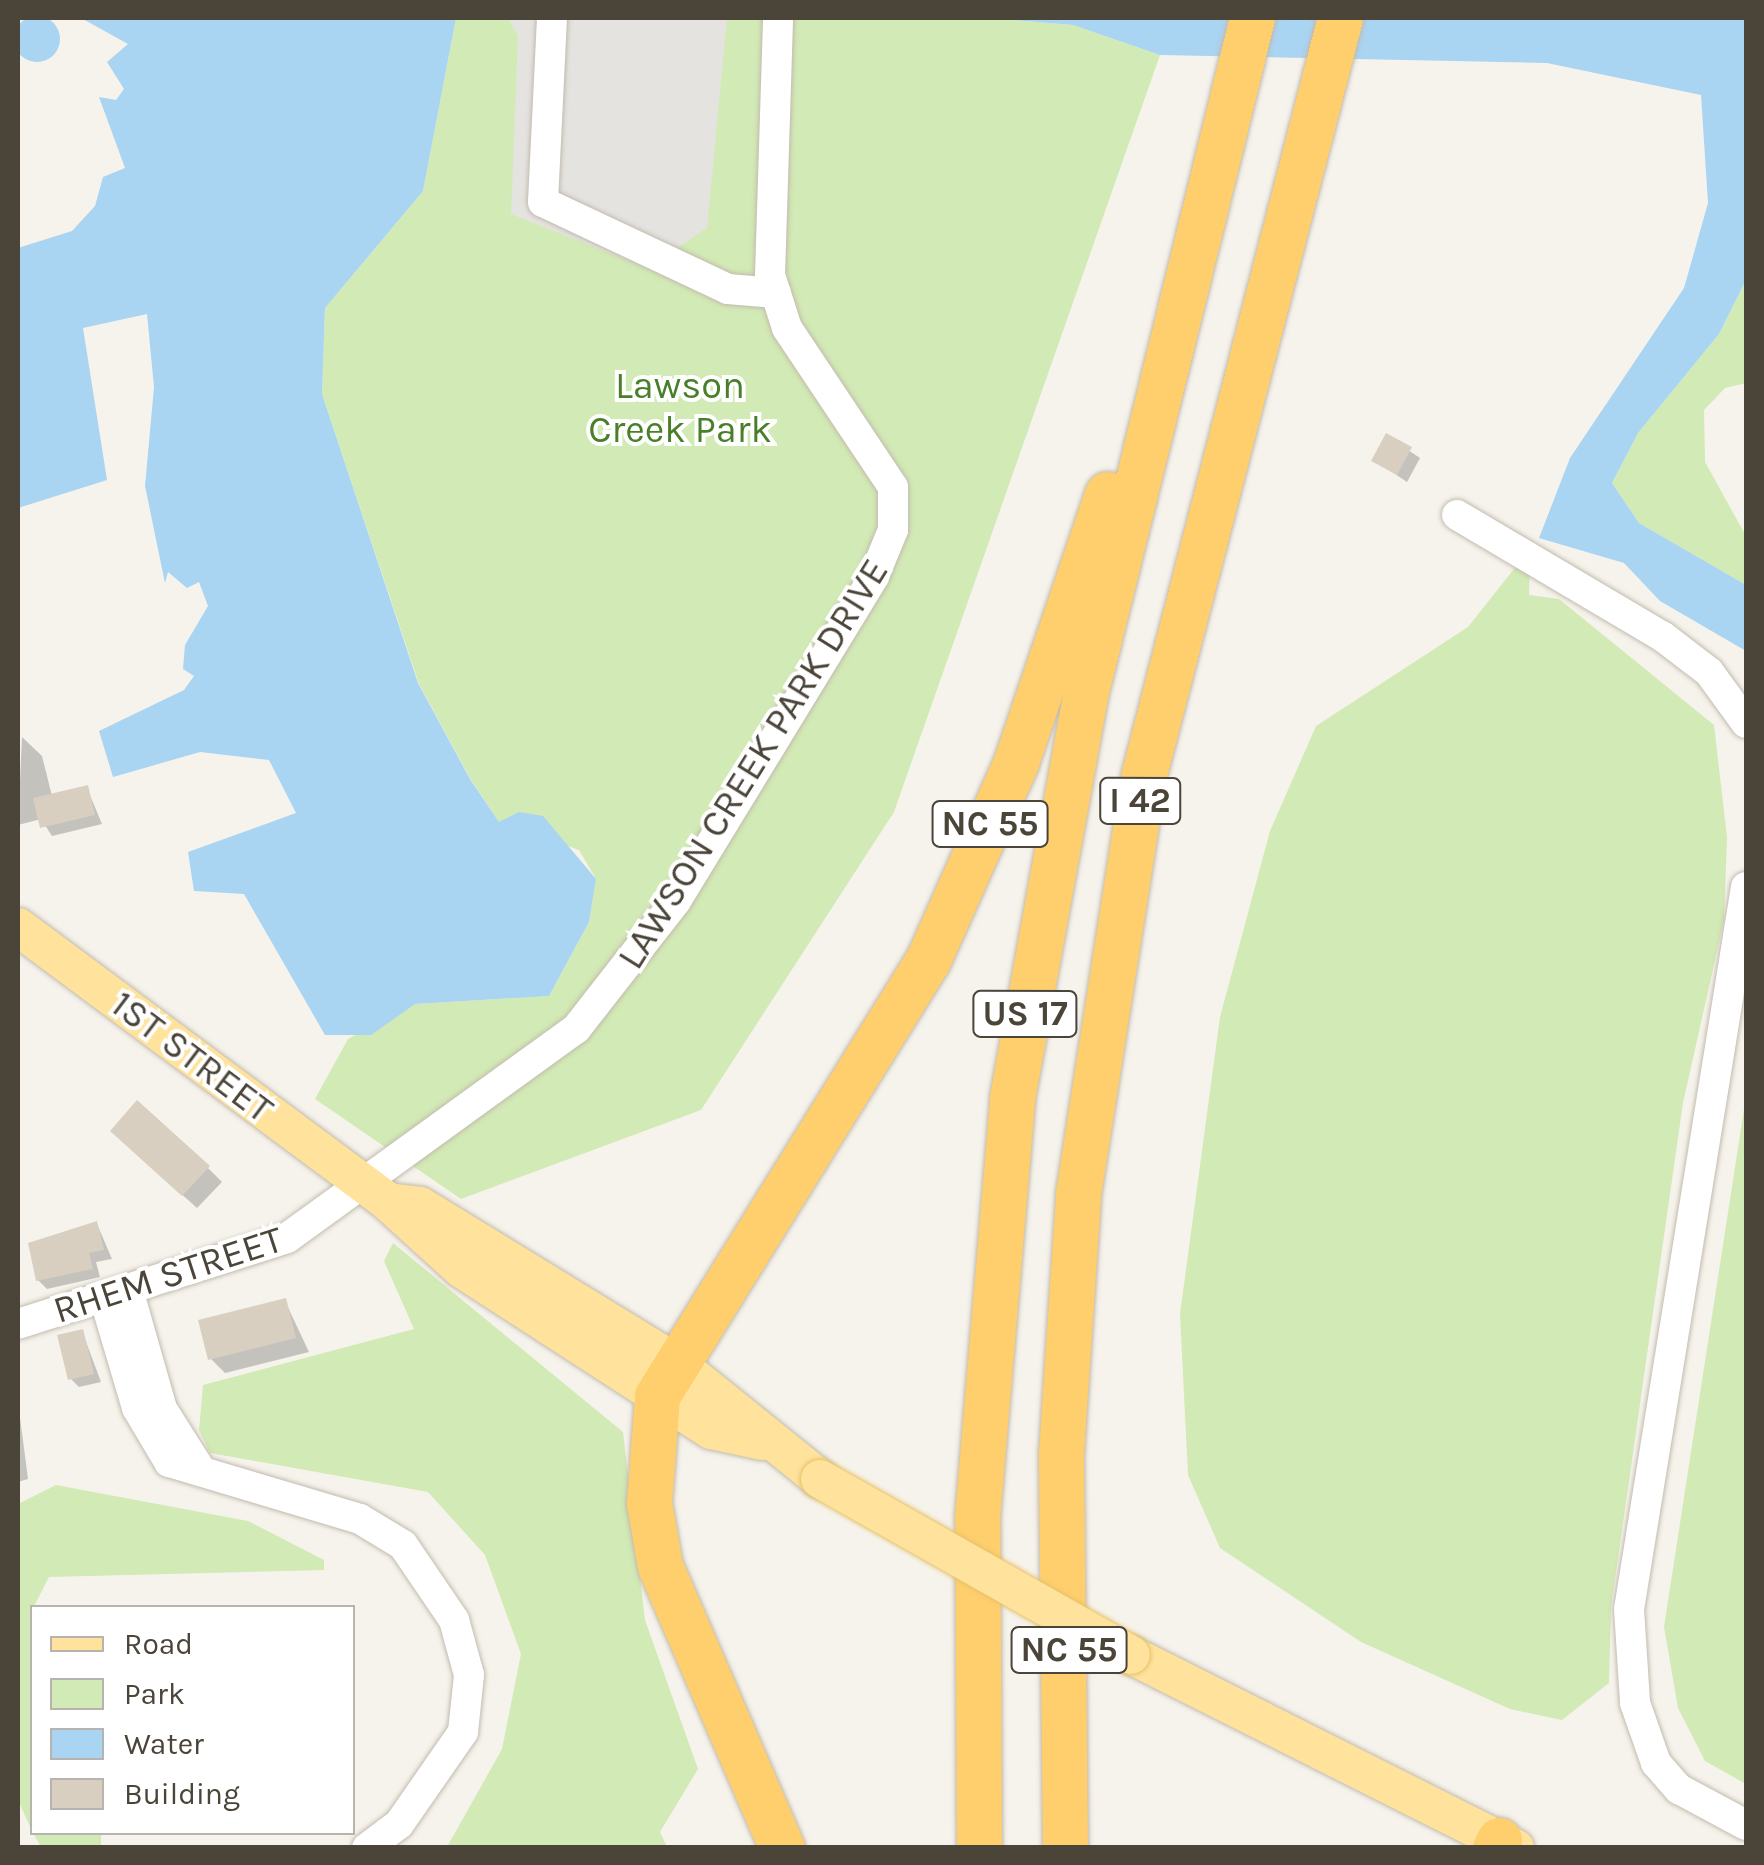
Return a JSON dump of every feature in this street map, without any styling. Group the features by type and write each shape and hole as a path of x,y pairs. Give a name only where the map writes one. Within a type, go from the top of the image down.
{"highway":[{"name":"US 17","path":"979,1848 977,1518 1012,1098 1086,687 1252,18"},
{"name":"I 42","path":"1065,1848 1062,1453 1078,1194 1144,774 1306,165 1340,18"},
{"name":"NC 55","path":"666,1379 904,1005 959,897 1036,708 1206,198"},
{"path":"666,1379 649,1502 660,1566 782,1848"},
{"name":"NC 55","path":"1062,1453 1076,1848"}],"main road":[{"name":"1ST STREET","path":"18,927 378,1195"},
{"name":"NC 55","path":"378,1195 420,1206 666,1379 736,1404 762,1441 820,1479 1131,1655 1503,1845"}],"street":[{"path":"552,18 543,202 728,289 776,293"},
{"name":"LAWSON CREEK PARK DRIVE","path":"378,1195 536,1064 613,990 874,576 894,530 892,487 814,375 776,293 766,213 778,18"},
{"path":"1457,515 1662,636 1710,672 1746,723"},
{"path":"1746,887 1630,1609 1634,1703 1656,1764 1679,1789 1746,1824"},
{"name":"RHEM STREET","path":"18,1324 246,1257 378,1195"},
{"path":"117,1296 162,1410 208,1479 360,1519 403,1545 454,1620 469,1676 462,1732 435,1780 377,1844"}],"green space":[{"name":"Lawson Creek Park","path":"456,18 988,18 1073,25 1160,55 894,812 701,1110 461,1199 315,1099 348,1039 414,1004 549,996 589,922 596,879 579,850 499,822 470,778 419,684 322,394 325,308 423,191"},
{"path":"1746,280 1746,383 1725,388 1704,410 1705,462 1746,536 1746,585 1639,523 1612,483 1638,433 1719,334"},
{"path":"1521,560 1530,564 1529,595 1559,599 1714,725 1727,837 1724,920 1683,1103 1611,1607 1609,1683 1562,1720 1510,1709 1361,1642 1220,1548 1188,1475 1180,1314 1220,1017 1270,831 1316,726 1468,627"},
{"path":"1746,1096 1746,1784 1705,1761 1678,1708 1664,1627"},
{"path":"393,1243 623,1432 645,1620 698,1769 660,1832 667,1847 447,1847 502,1749 521,1654 485,1555 428,1492 210,1453 199,1430 203,1385 414,1329 384,1261"},
{"path":"56,1485 248,1521 324,1560 324,1570 49,1577 35,1605 30,1605 30,1827 18,1800 18,1504"},
{"path":"34,1835 101,1835 101,1847 41,1847"}],"shaded area":[{"path":"508,18 727,18 707,228 647,268 511,214 518,36"}],"water":[{"path":"37,16 53,23 60,39 53,55 37,62 21,55 14,39 21,23"},
{"path":"81,18 456,18 423,191 325,308 322,394 418,683 470,779 499,822 519,812 543,816 596,879 589,922 549,996 415,1004 371,1035 325,1035 244,894 194,891 188,852 296,813 269,760 200,752 113,777 99,731 184,690 194,676 183,669 185,645 208,606 199,582 187,588 168,572 165,583 145,486 154,387 147,314 83,328 107,480 18,508 18,248 72,231 95,206 103,177 125,168 99,97 116,100 124,89 107,62 128,44"},
{"path":"988,18 1746,18 1746,280 1719,334 1638,433 1612,483 1639,523 1746,585 1746,651 1660,601 1624,563 1539,538 1570,458 1684,288 1708,203 1701,95 1547,63 1160,55 1073,25"}],"building":[{"path":"1386,433 1412,447 1397,475 1371,461"},
{"path":"88,785 95,815 40,828 33,798"},
{"path":"137,1100 210,1166 182,1196 110,1131"},
{"path":"97,1221 104,1250 89,1253 93,1269 36,1281 28,1243"},
{"path":"286,1298 296,1338 208,1360 198,1320"},
{"path":"83,1329 94,1374 68,1380 57,1335"}]}
